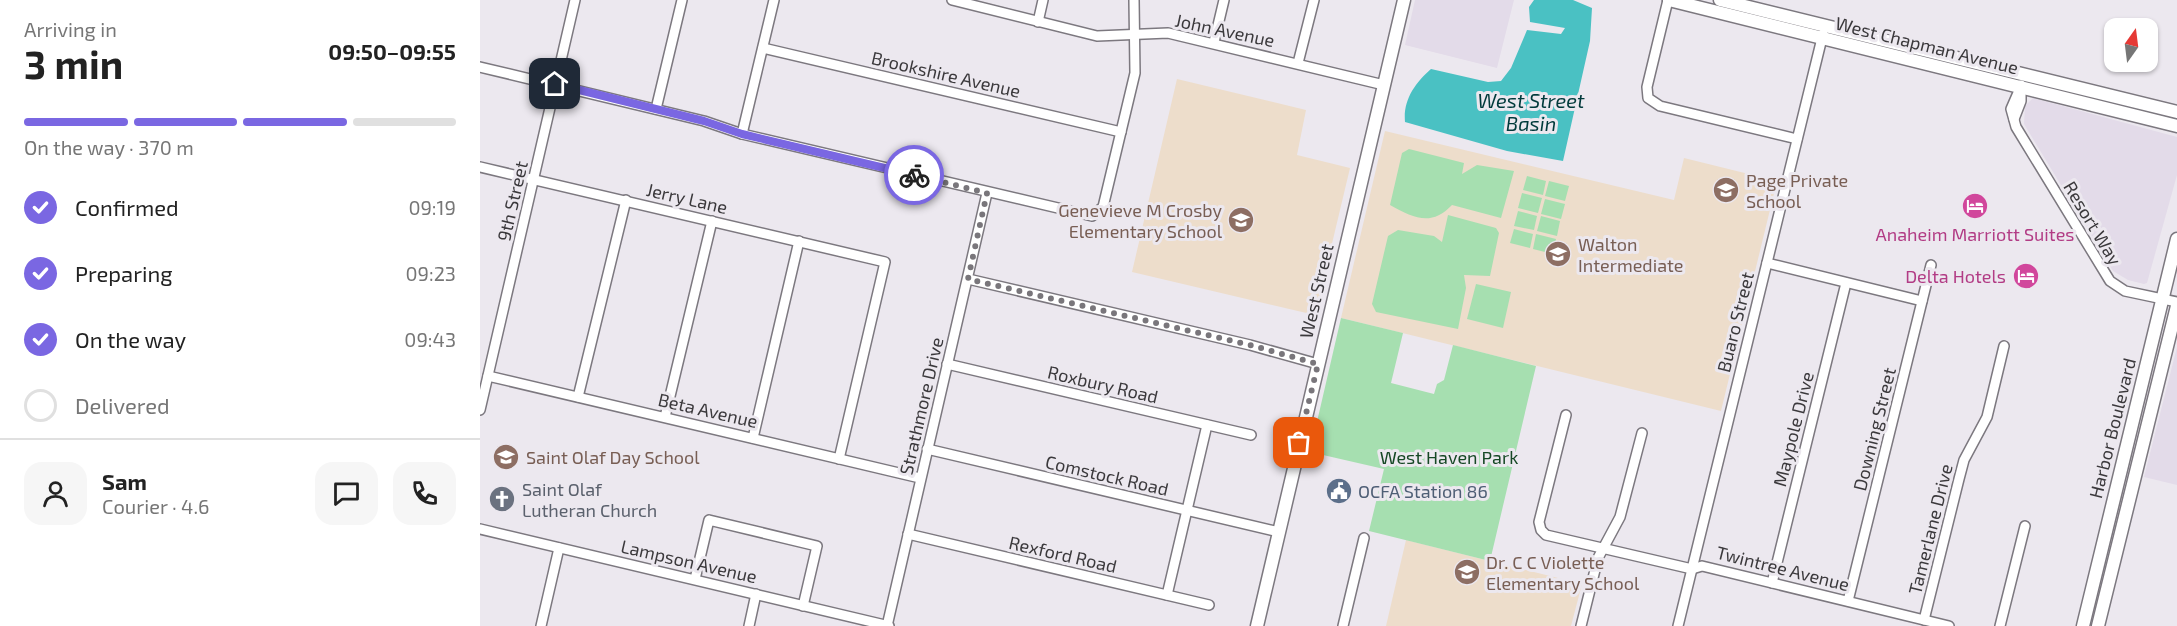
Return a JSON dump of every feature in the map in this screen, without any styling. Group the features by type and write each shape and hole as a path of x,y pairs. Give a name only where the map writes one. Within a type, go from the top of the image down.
{"main road":[{"name":"West Street","path":"1257,626 1404,0"},
{"name":"West Chapman Avenue","path":"1668,0 1823,32 2022,80 2177,112"},
{"name":"West Chapman Avenue","path":"1720,0 1823,32"},
{"name":"West Chapman Avenue","path":"2022,80 2177,126"},
{"name":"Harbor Boulevard","path":"2083,626 2177,240"},
{"name":"Harbor Boulevard","path":"2098,626 2177,304"},
{"path":"2114,498 2129,502"}],"street":[{"name":"9th Street","path":"480,410 575,0"},
{"path":"656,109 682,0"},
{"path":"742,134 774,0"},
{"name":"John Avenue","path":"953,0 1097,36 1168,33 1214,42 1384,85"},
{"path":"1038,22 1043,0"},
{"path":"480,67 704,121 742,134 1087,216 1097,214 1103,207 1135,73 1134,0"},
{"path":"1214,42 1224,0"},
{"path":"1299,63 1314,0"},
{"path":"1668,0 1647,87 1647,96 1651,101 1660,106 1797,139"},
{"name":"Buaro Street","path":"1678,626 1823,32"},
{"name":"Brookshire Avenue","path":"763,48 1121,132"},
{"name":"Resort Way","path":"2022,80 2021,101 2014,119 2038,164 2110,281 2125,291 2163,298 2177,304"},
{"name":"Jerry Lane","path":"480,167 885,262 839,459"},
{"name":"Strathmore Drive","path":"887,626 987,193"},
{"path":"578,397 626,200"},
{"path":"665,417 712,220"},
{"path":"753,438 799,241"},
{"path":"1767,263 1923,302"},
{"name":"Downing Street","path":"1848,601 1931,265"},
{"path":"968,279 1250,345 1318,364"},
{"name":"Maypole Drive","path":"1772,583 1846,283"},
{"name":"Tamerlane Drive","path":"1924,620 1964,460 1987,417 2004,346"},
{"name":"Roxbury Road","path":"947,364 1251,435"},
{"name":"Beta Avenue","path":"488,375 920,478"},
{"name":"Twintree Avenue","path":"1566,415 1539,522 1541,530 1546,535 1692,569 1702,566 1949,626"},
{"path":"1167,595 1185,510 1207,425"},
{"path":"1581,626 1603,549 1620,517 1642,433"},
{"name":"Comstock Road","path":"927,449 1279,532"},
{"path":"695,579 709,520 817,546 803,606"},
{"path":"2000,626 2025,526"},
{"name":"Lampson Avenue","path":"480,529 887,626"},
{"name":"Rexford Road","path":"908,534 1209,605"},
{"path":"1343,626 1364,538"},
{"path":"540,626 559,548"},
{"path":"749,626 756,594"}],"shaded area":[{"path":"1415,0 1514,0 1497,68 1405,45"},
{"name":"Genevieve M Crosby Elementary School","path":"1177,79 1306,110 1297,155 1350,168 1315,315 1132,272"},
{"path":"2033,98 2177,137 2177,175 2147,283 2128,280 2113,271 2024,124 2025,106"},
{"name":"Walton Intermediate","path":"1385,131 1674,200 1684,158 1777,181 1721,411 1341,318"},
{"path":"2177,347 2177,485 2144,477"},
{"name":"Dr. C C Violette Elementary School","path":"1406,540 1582,584 1571,626 1386,626"}],"green space":[{"path":"1409,149 1464,163 1462,174 1477,165 1514,171 1501,218 1452,205 1437,216 1422,218 1407,214 1390,205 1402,153"},
{"path":"1527,176 1546,181 1543,195 1523,190"},
{"path":"1549,181 1569,186 1565,201 1545,196"},
{"path":"1522,193 1542,198 1538,213 1518,208"},
{"path":"1545,199 1565,204 1561,219 1541,214"},
{"path":"1518,211 1537,216 1534,230 1514,226"},
{"path":"1448,215 1496,228 1499,233 1490,276 1464,275 1466,288 1458,329 1376,312 1372,304 1388,236 1398,230 1434,236 1442,242"},
{"path":"1541,216 1560,221 1557,236 1537,231"},
{"path":"1514,229 1533,234 1530,248 1510,243"},
{"path":"1536,234 1556,239 1553,254 1533,249"},
{"path":"1476,284 1511,292 1503,328 1467,319"},
{"name":"West Haven Park","path":"1341,318 1403,333 1391,383 1434,394 1437,384 1444,380 1453,345 1536,366 1490,561 1369,531 1384,469 1310,452"}],"water":[{"name":"West Street Basin","path":"1534,0 1573,0 1592,8 1590,41 1563,161 1507,151 1405,122 1406,106 1411,92 1431,69 1488,82 1501,81 1511,68 1527,30 1561,34 1565,28 1530,22 1529,7"}],"way so far":[{"path":"914,175 987,193 968,279 1250,345 1282,356 1318,364 1299,443"}],"place":[{"name":"Page Private School","path":"1726,190"},
{"name":"Anaheim Marriott Suites","path":"1975,206"},
{"name":"Genevieve M Crosby Elementary School","path":"1241,220"},
{"name":"Walton Intermediate","path":"1558,254"},
{"name":"Delta Hotels","path":"2026,276"},
{"name":"Saint Olaf Day School","path":"506,457"},
{"name":"OCFA Station 86","path":"1339,491"},
{"name":"Saint Olaf Lutheran Church","path":"502,499"},
{"name":"Dr. C C Violette Elementary School","path":"1467,572"}],"route":[{"path":"555,84 704,121 742,134 914,175"}]}
